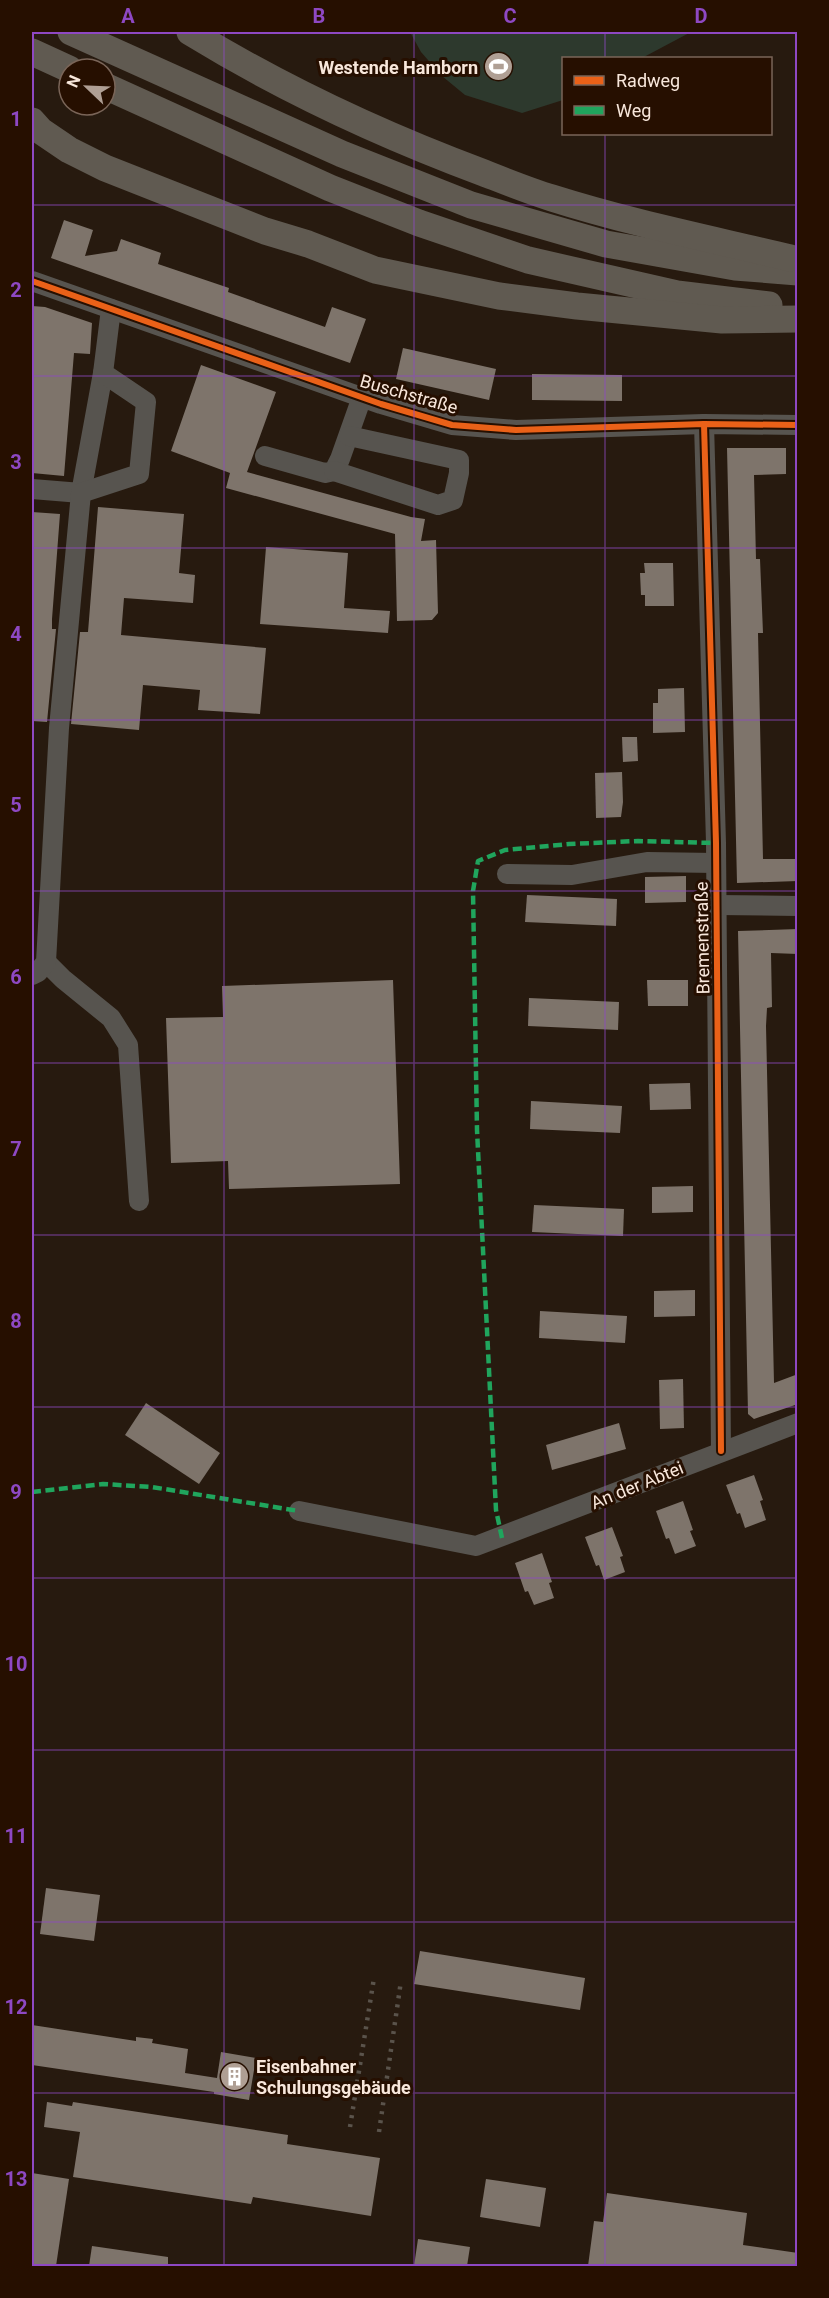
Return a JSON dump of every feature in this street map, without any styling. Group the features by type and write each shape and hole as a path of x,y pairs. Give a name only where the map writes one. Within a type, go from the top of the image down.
{"highway":[{"path":"190,32 259,73 347,116 439,156 551,198 658,228 798,260"},
{"path":"76,34 342,154 471,205 606,244 735,267 798,272"},
{"path":"32,52 57,64"},
{"path":"117,91 330,188 419,223 528,260 677,294 798,308"},
{"path":"32,121 41,131 69,150 105,168 265,231 308,244 375,270 499,296 577,306 722,320 798,319"}],"street":[{"name":"Buschstraße","path":"32,281 362,397 452,425 505,429 798,424"},
{"path":"111,309 103,373 81,493 39,968 63,979 111,1018 128,1045 139,1201"},
{"path":"32,489 81,493 139,474 146,402 103,373"},
{"path":"334,471 362,397"},
{"name":"Bremenstraße","path":"704,424 717,905 721,1451"},
{"path":"265,456 325,473 334,471 438,504 453,500 459,473 459,460 349,436"},
{"path":"507,874 572,874 647,862 716,863"},
{"path":"717,905 798,906"},
{"name":"An der Abtei","path":"298,1511 476,1546 798,1423"}],"green space":[{"name":"Westende Hamborn","path":"410,32 691,32 644,57 562,57 562,100 522,113 465,95 442,76 421,52"}],"building":[{"path":"64,220 93,230 85,256 117,251 121,239 161,253 158,264 229,288 228,292 325,327 332,307 366,319 350,363 51,258"},
{"path":"32,306 45,307 92,323 90,354 74,353 64,476 32,473"},
{"path":"403,348 496,369 489,400 396,379"},
{"path":"201,365 276,392 247,472 425,519 421,541 436,540 438,613 432,620 397,621 395,534 226,488 230,473 171,451"},
{"path":"532,374 622,375 622,401 532,400"},
{"path":"727,448 786,448 786,474 754,475 756,559 760,559 763,633 758,633 763,859 798,859 798,881 737,883"},
{"path":"98,507 184,514 179,573 195,575 193,603 124,598 121,635 266,648 260,714 198,710 200,690 143,685 139,730 71,724 80,632 88,632"},
{"path":"32,512 60,514 52,619 52,629 56,629 47,722 32,721"},
{"path":"266,547 348,553 344,608 390,611 388,633 260,624"},
{"path":"644,563 673,563 674,606 645,606 645,595 641,595 640,573 645,573"},
{"path":"684,688 685,732 653,733 653,703 658,703 658,689"},
{"path":"622,737 637,737 638,761 623,762"},
{"path":"622,772 621,817 596,818 595,773"},
{"path":"686,876 686,902 645,903 645,877"},
{"path":"527,895 617,899 616,926 525,922"},
{"path":"798,929 798,954 771,953 772,1007 767,1008 766,1026 774,1383 798,1374 798,1404 754,1419 748,1414 738,931"},
{"path":"393,980 400,1184 229,1189 228,1161 171,1163 166,1018 223,1017 222,986"},
{"path":"647,980 688,980 688,1006 648,1006"},
{"path":"529,998 619,1002 618,1030 528,1026"},
{"path":"690,1083 691,1109 650,1110 649,1084"},
{"path":"531,1101 622,1106 620,1133 530,1129"},
{"path":"693,1186 693,1212 652,1213 652,1187"},
{"path":"534,1205 624,1209 623,1236 532,1232"},
{"path":"695,1290 695,1316 654,1317 654,1291"},
{"path":"540,1311 627,1316 625,1343 539,1338"},
{"path":"683,1379 684,1428 660,1429 659,1380"},
{"path":"146,1403 220,1453 199,1484 125,1435"},
{"path":"619,1423 626,1449 552,1470 546,1445"},
{"path":"754,1475 763,1500 760,1501 766,1520 745,1528 726,1485"},
{"path":"683,1501 696,1546 675,1554 669,1538 666,1539 656,1511"},
{"path":"612,1527 623,1556 620,1557 625,1572 604,1580 585,1537"},
{"path":"542,1553 552,1582 549,1583 554,1598 534,1605 528,1591 525,1592 515,1563"},
{"path":"46,1888 100,1895 94,1941 40,1934"},
{"path":"420,1951 585,1978 580,2010 414,1984"},
{"path":"32,2025 136,2041 136,2037 153,2039 152,2043 188,2049 185,2073 217,2078 221,2052 256,2058 249,2100 214,2094 214,2092 32,2065"},
{"path":"47,2102 72,2106 73,2102 288,2135 287,2144 380,2158 371,2216 253,2197 251,2204 73,2177 80,2132 44,2127"},
{"path":"32,2173 69,2179 56,2266 32,2266"},
{"path":"486,2179 546,2188 540,2227 480,2217"},
{"path":"607,2193 747,2213 743,2245 798,2253 798,2266 588,2266 594,2221 603,2222"},
{"path":"418,2239 470,2247 467,2266 414,2266"},
{"path":"92,2246 168,2257 168,2266 89,2266"}],"railway":[{"path":"350,2127 374,1978"},
{"path":"379,2132 401,1981"}],"marked path":[{"path":"502,1538 496,1510 477,1130 473,891 478,861 505,850 569,844 638,841 716,843"},
{"path":"32,1492 103,1484 152,1487 299,1511"}],"cycle path":[{"path":"32,281 381,404 452,425 516,430 704,424 798,425"},
{"path":"704,424 716,843 721,1451"}],"place":[{"name":"Westende Hamborn","path":"499,67"},
{"name":"Eisenbahner Schulungsgebäude","path":"235,2076"}]}
